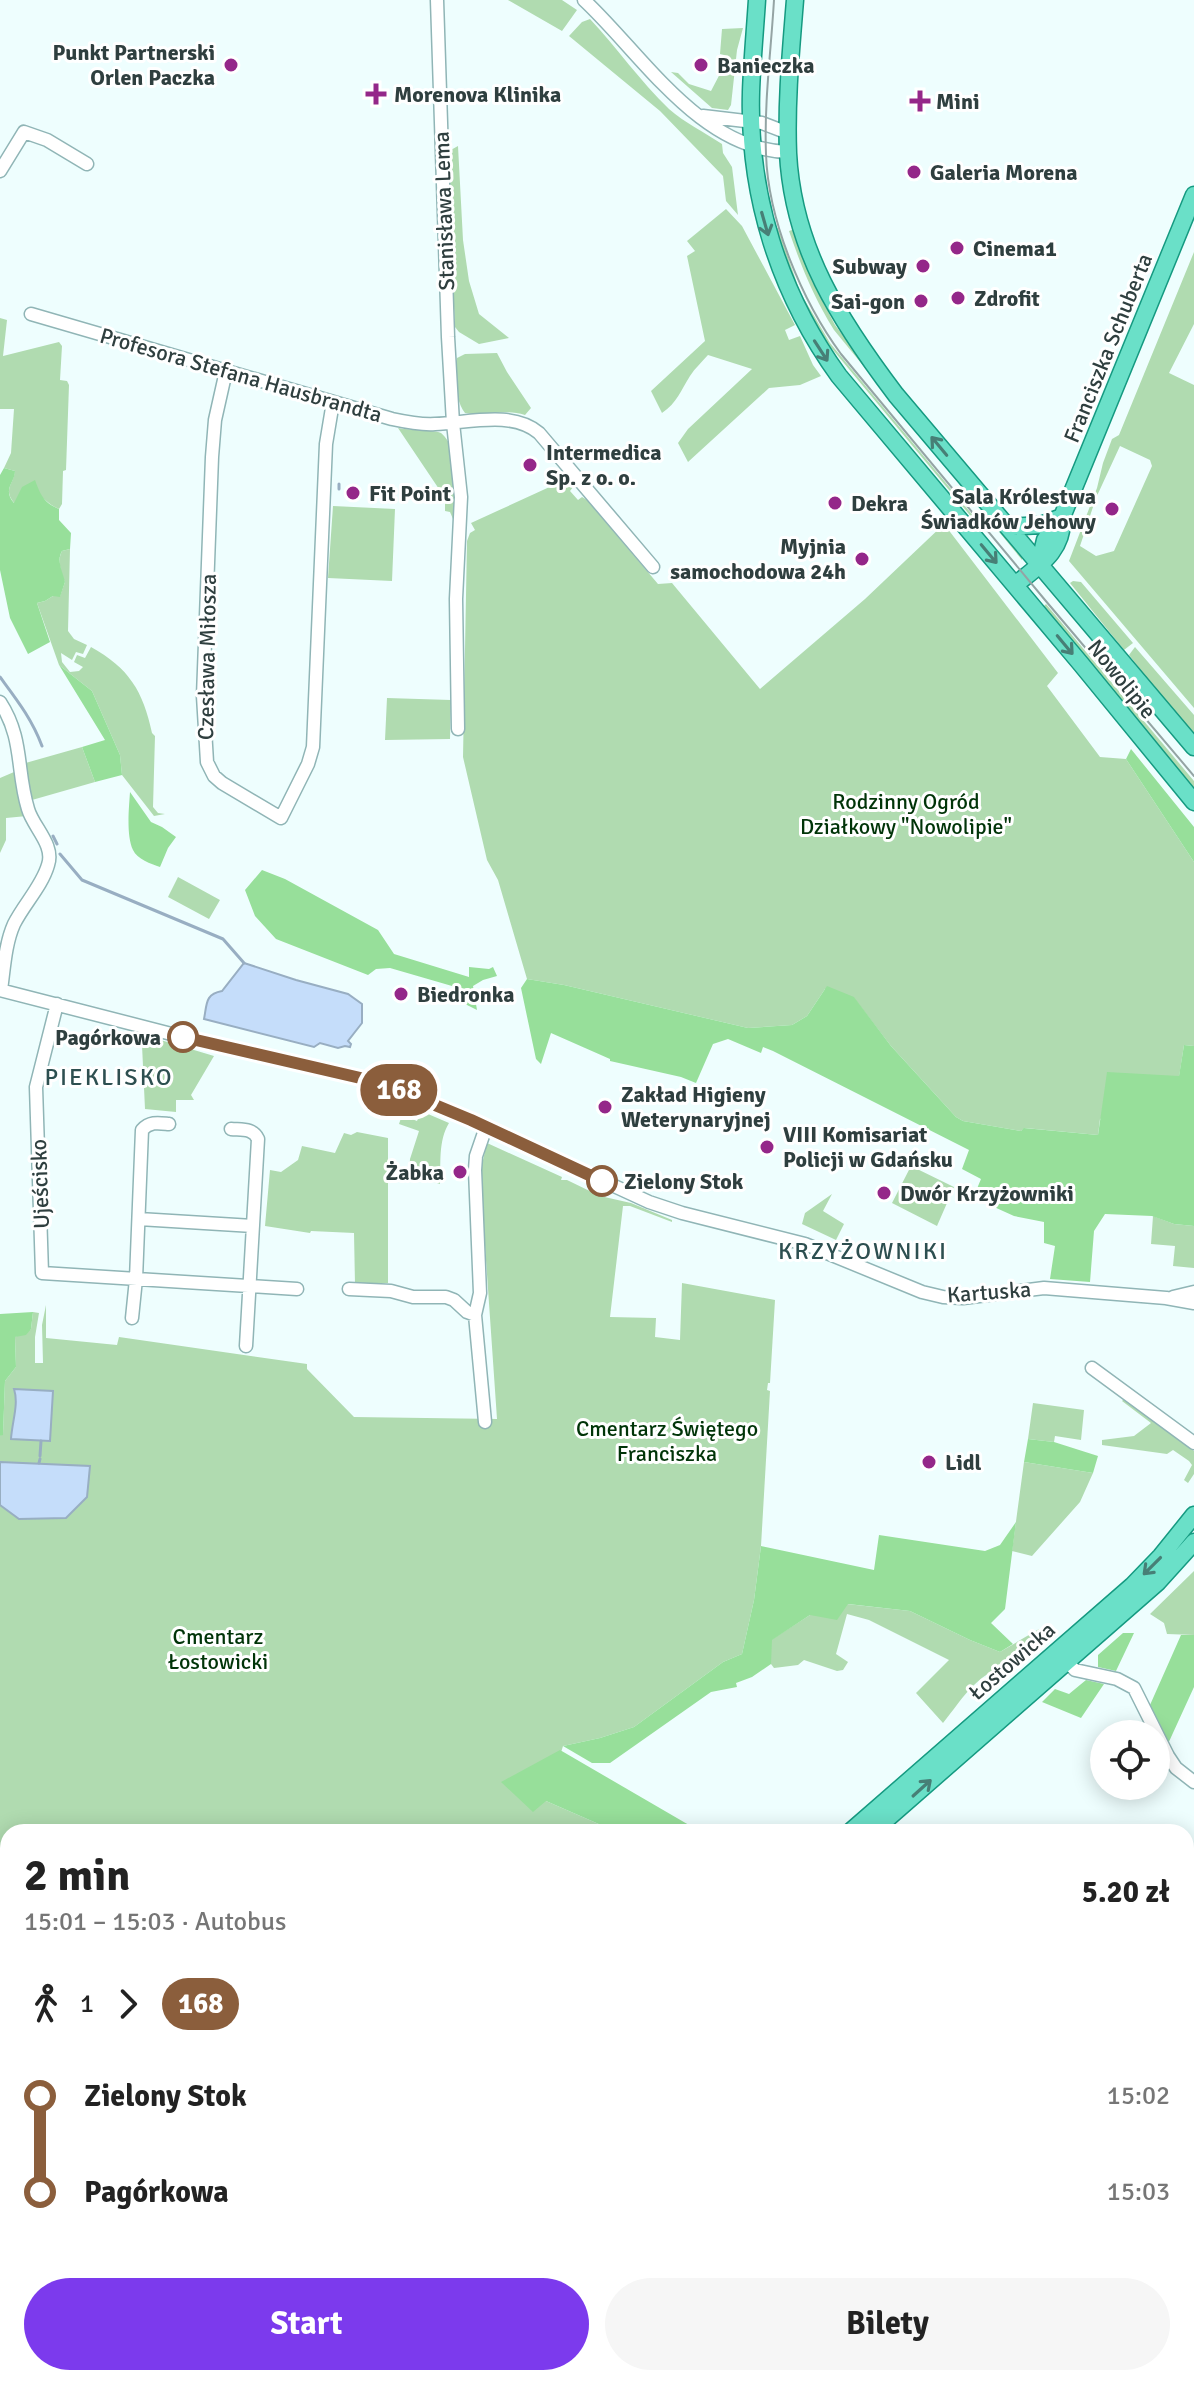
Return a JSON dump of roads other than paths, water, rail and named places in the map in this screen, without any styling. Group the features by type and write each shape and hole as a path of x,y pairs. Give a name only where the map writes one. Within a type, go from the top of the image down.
{"main road":[{"name":"Nowolipie","path":"757,0 751,93 756,182 765,224 786,284 805,325 839,376 1194,802"},
{"name":"Nowolipie","path":"795,0 788,133 793,191 818,275 842,320 896,395 1194,747"},
{"name":"Franciszka Schuberta","path":"1039,565 1045,540 1062,517 1194,195"},
{"path":"1008,527 1041,525 1062,517"},
{"path":"1015,585 1039,565"},
{"name":"Łostowicka","path":"881,1824 1067,1652 1169,1548 1194,1515"},
{"name":"Łostowicka","path":"860,1824 1067,1652 1158,1582 1194,1542"}],"street":[{"name":"Stanisława Lema","path":"437,0 453,423 461,497 456,599 458,729"},
{"path":"584,0 699,116 732,138 753,147 788,152"},
{"path":"699,116 773,125 788,133"},
{"path":"0,171 24,132 47,140 87,164"},
{"name":"Profesora Stefana Hausbrandta","path":"31,314 410,423 453,423"},
{"name":"Czesława Miłosza","path":"226,371 215,420 212,457 203,696 207,762 214,776 222,783 281,818 308,764 313,747 326,444 333,402"},
{"path":"453,423 506,420 532,427 653,567"},
{"path":"0,702 15,734 29,813 47,844 49,861 13,925 1,990"},
{"name":"Kartuska","path":"1,990 183,1037 382,1083 649,1202 805,1244 932,1294 963,1298 1044,1288 1194,1303"},
{"name":"Ujeścisko","path":"57,1004 36,1087 42,1273 297,1289"},
{"path":"132,1318 142,1130 153,1123 169,1124"},
{"path":"485,1422 475,1315 480,1293 475,1170 476,1156 486,1127"},
{"path":"231,1129 250,1130 255,1132 258,1139 246,1346"},
{"path":"139,1219 253,1226"},
{"path":"349,1289 450,1298 475,1315"},
{"name":"Kartuska","path":"1166,1298 1194,1292"},
{"path":"1092,1368 1194,1443"},
{"path":"1067,1652 1075,1670 1117,1679 1134,1688 1168,1756 1176,1768 1194,1782"}],"water":[{"path":"244,963 348,994 362,1004 362,1023 348,1041 350,1047 338,1048 320,1043 314,1047 204,1019 210,997 222,991"},
{"path":"14,1389 53,1391 50,1441 11,1439 16,1407"},
{"path":"0,1462 90,1466 87,1497 66,1518 19,1519 0,1505"}],"waterway":[{"path":"339,484 339,489"},
{"path":"0,677 29,718 42,746"},
{"path":"53,836 57,844"},
{"path":"60,854 82,880 223,939 244,963"},
{"path":"40,1456 41,1441"},
{"path":"39,1463 40,1459"}],"tram line":[{"path":"774,0 766,116 768,179 780,232 813,310 841,354 1194,776"}],"place":[{"name":"Punkt Partnerski Orlen Paczka","path":"231,65"},
{"name":"Banieczka","path":"701,65"},
{"name":"Morenova Klinika","path":"376,94"},
{"name":"Mini","path":"920,101"},
{"name":"Galeria Morena","path":"914,172"},
{"name":"Cinema1","path":"957,248"},
{"name":"Subway","path":"923,266"},
{"name":"Zdrofit","path":"958,298"},
{"name":"Sai-gon","path":"921,301"},
{"name":"Intermedica Sp. z o. o.","path":"530,465"},
{"name":"Fit Point","path":"353,493"},
{"name":"Dekra","path":"835,503"},
{"name":"Sala Królestwa Świadków Jehowy","path":"1112,509"},
{"name":"Myjnia samochodowa 24h","path":"862,559"},
{"name":"Biedronka","path":"401,994"},
{"name":"Pagórkowa","path":"183,1037"},
{"name":"Zakład Higieny Weterynaryjnej","path":"605,1107"},
{"name":"VIII Komisariat Policji w Gdańsku","path":"767,1147"},
{"name":"Żabka","path":"460,1172"},
{"name":"Zielony Stok","path":"602,1181"},
{"name":"Dwór Krzyżowniki","path":"884,1193"},
{"name":"Lidl","path":"929,1462"}],"district":[{"name":"PIEKLISKO","path":"109,1077"},
{"name":"KRZYŻOWNIKI","path":"863,1251"}],"park label":[{"name":"Rodzinny Ogród Działkowy \"Nowolipie\"","path":"906,814"},
{"name":"Cmentarz Świętego Franciszka","path":"667,1440"},
{"name":"Cmentarz Łostowicki","path":"218,1648"}]}
